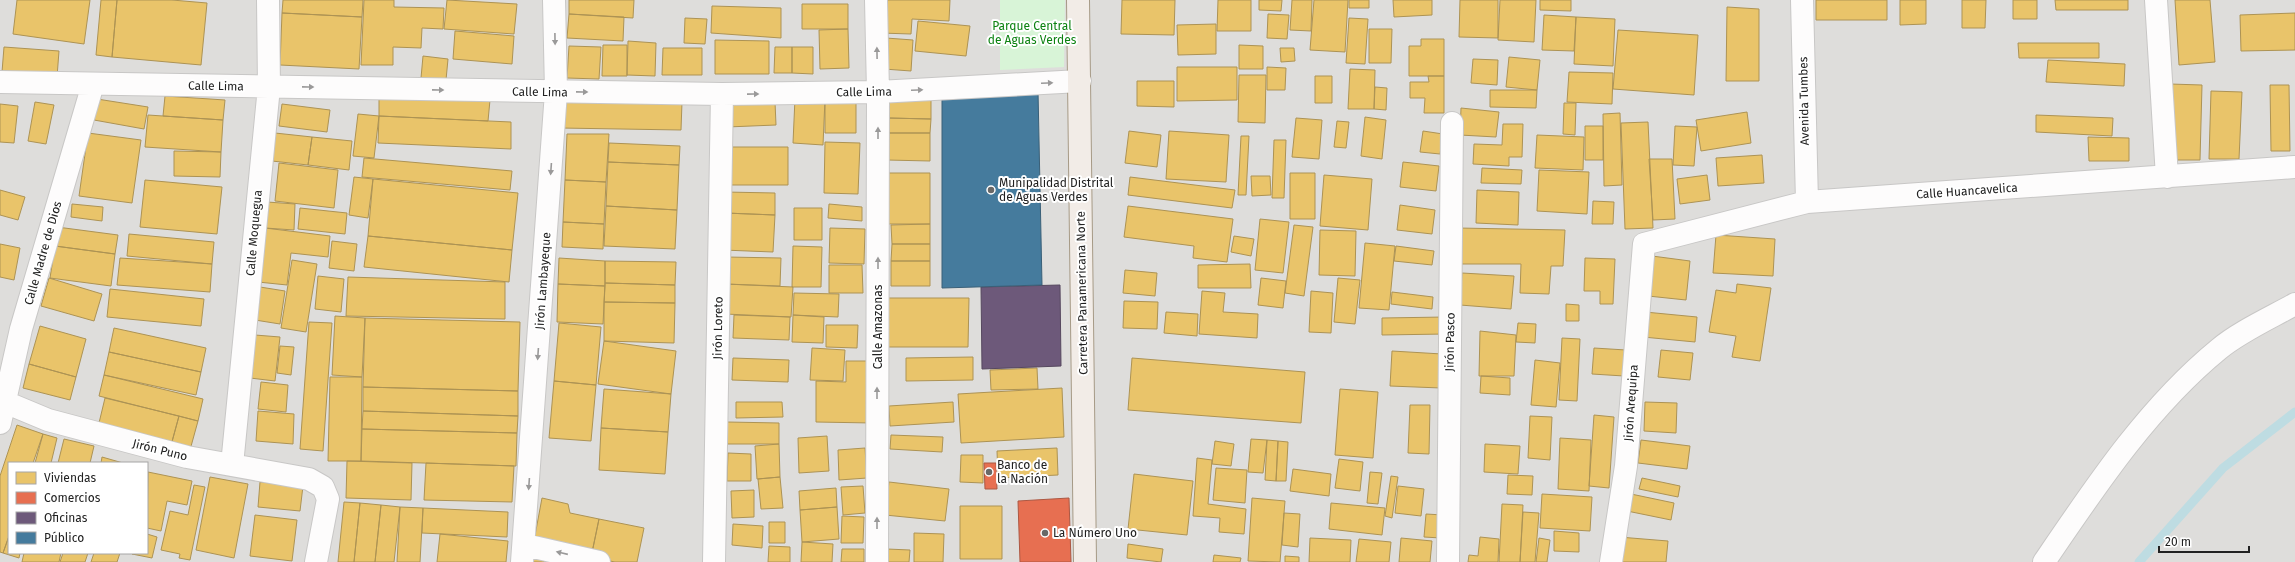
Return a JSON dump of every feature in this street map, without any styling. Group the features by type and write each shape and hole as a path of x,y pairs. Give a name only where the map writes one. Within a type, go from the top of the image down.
{"main road":[{"name":"Carretera Panamericana Norte","path":"1078,0 1085,562"}],"street":[{"name":"Calle Moquegua","path":"232,465 269,87 268,0"},
{"name":"Jirón Lambayeque","path":"523,553 556,92 554,0"},
{"name":"Calle Amazonas","path":"876,0 878,92 877,562"},
{"name":"Avenida Tumbes","path":"1802,0 1806,202"},
{"path":"2156,0 2167,177"},
{"name":"Calle Lima","path":"0,82 722,94 878,92 1080,81"},
{"name":"Calle Madre de Dios","path":"0,423 3,401 21,329 93,84"},
{"name":"Jirón Loreto","path":"714,562 722,94"},
{"name":"Jirón Pasco","path":"1448,562 1452,122"},
{"name":"Calle Huancavelica","path":"1644,244 1806,202 2295,167"},
{"name":"Jirón Arequipa","path":"1611,562 1626,466 1644,244"},
{"path":"2044,562 2089,495 2168,397 2220,348 2295,304"},
{"name":"Jirón Puno","path":"3,401 48,420 187,457 309,479 323,486 328,499 316,562"},
{"path":"523,553 598,562"}],"shaded area":[{"path":"0,0 2295,0 2295,562 0,562"}],"green space":[{"name":"Parque Central de Aguas Verdes","path":"1000,0 1065,0 1064,67 1000,70"}],"building: Viviendas":[{"path":"17,0 90,0 84,44 13,34"},
{"path":"101,0 117,0 112,57 96,55"},
{"path":"117,0 172,0 207,3 201,65 112,57"},
{"path":"283,0 363,0 362,17 282,13"},
{"path":"364,0 394,0 394,7 444,8 443,29 422,28 421,48 393,47 393,65 361,65"},
{"path":"447,0 517,4 514,34 444,29"},
{"path":"569,0 634,0 633,18 569,14"},
{"path":"882,0 950,0 949,21 912,19 911,34 880,33"},
{"path":"1122,0 1175,0 1174,35 1121,34"},
{"path":"1218,0 1251,0 1251,31 1217,31"},
{"path":"1259,0 1282,0 1281,11 1259,10"},
{"path":"1292,0 1312,0 1311,31 1290,30"},
{"path":"1314,0 1348,0 1345,52 1310,50"},
{"path":"1349,0 1369,0 1369,8 1349,8"},
{"path":"1393,0 1432,0 1432,15 1394,17"},
{"path":"1460,0 1498,0 1498,38 1459,37"},
{"path":"1500,0 1536,0 1534,42 1498,40"},
{"path":"1540,0 1571,0 1571,11 1540,10"},
{"path":"1816,0 1887,0 1887,20 1816,20"},
{"path":"1900,0 1926,0 1926,24 1900,25"},
{"path":"1962,0 1986,0 1985,28 1962,28"},
{"path":"2013,0 2037,0 2037,19 2013,19"},
{"path":"2055,0 2128,0 2128,10 2056,10"},
{"path":"2175,0 2210,0 2215,62 2179,65"},
{"path":"802,4 848,4 848,29 802,29"},
{"path":"712,6 781,8 781,38 711,33"},
{"path":"1727,7 1759,9 1759,81 1726,81"},
{"path":"282,13 362,17 359,69 280,65"},
{"path":"2295,13 2295,50 2241,51 2240,15"},
{"path":"569,14 624,17 623,41 567,38"},
{"path":"1268,14 1289,15 1287,39 1267,38"},
{"path":"1544,15 1576,17 1574,51 1542,50"},
{"path":"1576,17 1615,19 1613,66 1574,64"},
{"path":"685,18 707,19 705,44 684,43"},
{"path":"1349,18 1368,19 1365,64 1346,63"},
{"path":"918,21 970,26 966,56 915,51"},
{"path":"1216,24 1216,54 1178,55 1177,25"},
{"path":"848,29 849,68 820,69 819,30"},
{"path":"1369,29 1392,29 1391,63 1369,63"},
{"path":"1618,30 1698,35 1694,95 1613,89"},
{"path":"455,31 514,36 512,64 453,59"},
{"path":"886,38 913,40 911,71 884,69"},
{"path":"1421,39 1444,39 1444,76 1409,76 1409,46 1421,46"},
{"path":"715,40 769,41 769,74 715,74"},
{"path":"628,41 656,43 655,76 627,75"},
{"path":"2018,43 2099,43 2099,58 2019,58"},
{"path":"603,45 627,45 627,76 602,76"},
{"path":"1239,45 1263,46 1263,69 1239,69"},
{"path":"569,46 601,47 599,79 567,78"},
{"path":"4,47 59,51 57,77 2,72"},
{"path":"775,47 792,47 792,73 774,73"},
{"path":"792,47 813,47 813,74 792,73"},
{"path":"663,48 702,48 702,75 662,75"},
{"path":"1280,48 1294,48 1295,61 1281,62"},
{"path":"423,56 448,59 446,80 421,78"},
{"path":"1509,57 1540,60 1537,90 1506,87"},
{"path":"1473,59 1498,60 1497,85 1471,83"},
{"path":"2048,60 2125,64 2124,86 2046,82"},
{"path":"1177,67 1237,67 1237,100 1177,101"},
{"path":"1267,67 1286,68 1285,90 1267,90"},
{"path":"1350,69 1375,70 1374,109 1348,109"},
{"path":"1569,72 1613,73 1612,104 1567,102"},
{"path":"1239,75 1266,75 1265,123 1238,122"},
{"path":"1315,76 1332,76 1332,103 1315,103"},
{"path":"1428,76 1444,76 1444,113 1424,113 1425,98 1410,98 1410,82 1429,82"},
{"path":"1137,81 1174,81 1174,107 1137,106"},
{"path":"2170,84 2202,85 2200,160 2168,160"},
{"path":"2270,85 2289,85 2290,151 2271,151"},
{"path":"1375,87 1387,88 1386,110 1374,109"},
{"path":"1490,90 1537,90 1536,108 1490,107"},
{"path":"2211,91 2242,92 2239,159 2209,159"},
{"path":"379,95 490,100 488,121 379,116"},
{"path":"165,96 225,100 223,120 163,116"},
{"path":"888,96 931,97 931,119 888,118"},
{"path":"795,98 825,99 823,145 793,143"},
{"path":"97,99 148,107 144,129 94,120"},
{"path":"825,99 856,99 856,133 825,133"},
{"path":"561,100 682,102 681,130 560,128"},
{"path":"35,102 54,105 46,144 28,141"},
{"path":"775,102 776,125 727,127 726,104"},
{"path":"1564,103 1576,103 1575,135 1563,134"},
{"path":"0,104 18,106 14,143 0,142"},
{"path":"282,104 330,110 327,132 279,126"},
{"path":"1461,108 1499,112 1496,137 1460,135"},
{"path":"1747,112 1751,143 1701,151 1696,120"},
{"path":"1620,113 1622,185 1604,186 1603,114"},
{"path":"358,114 379,116 374,158 353,156"},
{"path":"148,115 223,120 221,152 145,147"},
{"path":"2036,115 2113,118 2112,136 2036,132"},
{"path":"379,116 511,122 511,149 378,143"},
{"path":"1365,117 1386,120 1382,159 1361,156"},
{"path":"888,118 931,119 930,133 888,133"},
{"path":"1296,118 1322,120 1319,159 1292,157"},
{"path":"1337,121 1349,122 1346,148 1334,147"},
{"path":"1648,122 1653,228 1625,229 1621,123"},
{"path":"1503,124 1523,124 1522,157 1509,157 1509,166 1473,164 1474,144 1502,145"},
{"path":"1585,126 1603,126 1603,160 1585,160"},
{"path":"1675,126 1697,127 1694,166 1673,165"},
{"path":"1129,131 1161,135 1157,167 1125,163"},
{"path":"1169,131 1229,135 1226,182 1166,179"},
{"path":"1423,131 1443,134 1440,154 1420,152"},
{"path":"88,133 141,140 132,203 79,196"},
{"path":"275,133 312,137 308,165 272,161"},
{"path":"888,133 930,133 930,161 887,160"},
{"path":"567,134 609,134 606,182 565,180"},
{"path":"1537,135 1584,137 1583,170 1535,168"},
{"path":"1241,136 1249,136 1246,195 1238,195"},
{"path":"312,137 352,141 349,170 308,165"},
{"path":"2088,137 2129,138 2129,161 2089,161"},
{"path":"1274,140 1286,140 1284,198 1272,198"},
{"path":"825,142 860,143 858,194 824,193"},
{"path":"609,143 680,146 679,165 608,162"},
{"path":"727,147 788,147 788,185 726,185"},
{"path":"174,151 221,152 220,177 174,176"},
{"path":"1762,155 1764,183 1718,186 1716,158"},
{"path":"364,158 512,171 510,190 362,177"},
{"path":"1649,159 1672,159 1675,219 1653,220"},
{"path":"608,162 679,165 677,210 606,206"},
{"path":"1403,162 1439,166 1436,191 1400,187"},
{"path":"279,163 338,170 334,208 275,201"},
{"path":"1482,168 1522,170 1521,184 1481,183"},
{"path":"1539,170 1589,172 1587,214 1537,211"},
{"path":"885,173 930,173 930,224 885,224"},
{"path":"1290,173 1315,173 1315,219 1290,219"},
{"path":"1324,175 1372,179 1368,230 1320,226"},
{"path":"1707,175 1710,200 1680,204 1677,179"},
{"path":"1251,176 1270,176 1271,195 1252,196"},
{"path":"354,177 373,179 368,218 349,215"},
{"path":"1130,177 1235,190 1232,208 1128,195"},
{"path":"373,179 518,193 512,250 368,236"},
{"path":"145,180 222,187 217,234 140,227"},
{"path":"565,180 606,182 604,224 563,222"},
{"path":"0,190 25,197 18,220 0,215"},
{"path":"1477,190 1519,192 1518,225 1476,223"},
{"path":"725,192 775,193 775,215 725,213"},
{"path":"1593,201 1614,202 1613,224 1592,224"},
{"path":"267,202 295,204 294,230 265,228"},
{"path":"72,204 103,207 102,221 71,217"},
{"path":"829,204 862,207 862,221 828,218"},
{"path":"1400,205 1435,210 1432,234 1397,230"},
{"path":"606,206 677,210 675,249 604,246"},
{"path":"1128,206 1233,219 1227,262 1193,258 1194,246 1124,237"},
{"path":"300,208 347,213 345,234 298,229"},
{"path":"794,208 822,208 822,240 794,240"},
{"path":"725,213 775,215 773,252 723,250"},
{"path":"1260,219 1289,222 1283,273 1255,270"},
{"path":"563,222 604,224 603,249 562,247"},
{"path":"930,224 930,244 892,244 891,225"},
{"path":"1294,225 1313,227 1304,296 1285,293"},
{"path":"57,227 118,235 115,254 55,246"},
{"path":"265,228 330,236 328,257 291,253 287,285 258,282"},
{"path":"830,228 865,229 864,264 829,263"},
{"path":"1458,228 1565,230 1563,266 1551,266 1549,294 1520,293 1521,264 1456,264"},
{"path":"1320,230 1356,231 1355,276 1319,275"},
{"path":"129,234 214,242 212,264 127,256"},
{"path":"1716,235 1775,239 1773,276 1713,273"},
{"path":"368,236 512,250 509,282 364,267"},
{"path":"1234,236 1254,239 1251,256 1231,252"},
{"path":"332,241 357,244 354,271 329,268"},
{"path":"1365,243 1395,246 1389,310 1359,308"},
{"path":"0,244 20,248 14,280 0,277"},
{"path":"892,244 930,244 930,261 891,261"},
{"path":"55,246 115,254 111,286 50,278"},
{"path":"793,246 822,247 821,287 792,287"},
{"path":"1396,246 1434,251 1432,265 1394,261"},
{"path":"1652,256 1690,261 1686,300 1648,296"},
{"path":"726,257 781,258 780,286 725,284"},
{"path":"120,258 212,264 210,292 117,285"},
{"path":"559,258 605,261 605,286 558,284"},
{"path":"1585,258 1615,259 1613,304 1600,304 1600,291 1584,291"},
{"path":"292,260 317,264 306,332 281,328"},
{"path":"605,261 676,262 675,285 605,283"},
{"path":"891,261 930,261 930,286 891,286"},
{"path":"1250,264 1251,288 1198,288 1198,265"},
{"path":"829,265 862,265 863,293 829,293"},
{"path":"1125,270 1157,273 1155,296 1123,293"},
{"path":"1462,273 1514,276 1511,309 1460,305"},
{"path":"318,276 344,279 341,312 315,309"},
{"path":"348,277 505,282 505,319 346,316"},
{"path":"49,278 102,294 94,321 41,306"},
{"path":"1261,278 1286,281 1283,308 1258,305"},
{"path":"1338,278 1360,280 1355,324 1334,322"},
{"path":"605,283 675,285 675,303 604,302"},
{"path":"558,284 605,286 603,324 557,322"},
{"path":"725,284 793,287 791,317 725,314"},
{"path":"1737,284 1771,288 1760,361 1732,357 1736,336 1709,332 1716,290 1736,293"},
{"path":"260,287 285,291 280,324 255,320"},
{"path":"110,289 204,299 201,326 107,317"},
{"path":"1202,291 1225,293 1223,312 1258,314 1257,338 1199,334"},
{"path":"1311,291 1333,293 1331,333 1309,332"},
{"path":"1392,292 1433,297 1432,309 1391,304"},
{"path":"794,293 839,294 838,317 793,315"},
{"path":"888,298 969,298 968,347 888,347"},
{"path":"1124,301 1158,302 1157,329 1123,328"},
{"path":"604,302 675,303 674,343 604,341"},
{"path":"1566,304 1579,305 1579,321 1566,321"},
{"path":"1166,312 1198,314 1197,336 1164,333"},
{"path":"1645,312 1697,317 1695,342 1643,337"},
{"path":"734,315 790,317 789,340 733,338"},
{"path":"793,315 824,317 823,343 792,342"},
{"path":"335,316 365,318 362,377 332,375"},
{"path":"1445,317 1445,334 1382,335 1382,318"},
{"path":"365,318 520,322 518,391 363,387"},
{"path":"309,322 332,323 323,451 300,449"},
{"path":"559,323 601,327 596,385 554,381"},
{"path":"1518,323 1536,324 1535,343 1516,342"},
{"path":"826,325 858,325 857,348 826,347"},
{"path":"40,326 86,339 76,377 29,364"},
{"path":"114,328 206,348 201,372 109,352"},
{"path":"1480,331 1516,335 1514,376 1479,376"},
{"path":"255,335 280,337 275,381 250,378"},
{"path":"1562,338 1580,339 1577,401 1559,400"},
{"path":"604,341 676,351 671,394 598,384"},
{"path":"280,346 294,347 291,375 277,373"},
{"path":"812,348 845,350 843,381 810,380"},
{"path":"1594,348 1626,350 1624,376 1592,374"},
{"path":"1661,350 1693,353 1690,380 1658,377"},
{"path":"1392,351 1442,354 1441,388 1390,386"},
{"path":"109,352 201,372 196,395 104,375"},
{"path":"973,357 973,380 906,381 906,358"},
{"path":"733,358 789,360 788,382 732,380"},
{"path":"1132,358 1305,372 1301,423 1128,410"},
{"path":"1535,360 1560,363 1556,407 1531,405"},
{"path":"846,361 873,361 872,423 816,422 816,381 846,382"},
{"path":"29,364 76,377 70,400 23,388"},
{"path":"1037,368 1038,389 991,390 990,370"},
{"path":"104,375 203,399 198,421 99,396"},
{"path":"1481,376 1510,378 1510,395 1480,393"},
{"path":"330,377 362,377 361,461 328,461"},
{"path":"554,381 596,385 591,441 549,438"},
{"path":"261,382 288,385 286,412 258,409"},
{"path":"363,387 518,391 518,416 363,411"},
{"path":"1062,388 1064,437 961,443 958,394"},
{"path":"604,389 671,394 668,432 601,428"},
{"path":"1340,389 1378,392 1373,458 1335,455"},
{"path":"105,398 179,416 172,442 99,423"},
{"path":"736,402 782,402 783,417 736,418"},
{"path":"953,402 954,422 890,426 889,406"},
{"path":"1645,402 1677,403 1676,433 1644,431"},
{"path":"1410,405 1430,405 1429,454 1408,453"},
{"path":"258,411 294,414 293,444 256,441"},
{"path":"363,411 518,416 517,433 362,429"},
{"path":"1594,415 1614,417 1609,488 1589,486"},
{"path":"179,416 198,421 190,450 171,445"},
{"path":"1530,416 1552,417 1550,460 1528,458"},
{"path":"727,422 779,423 779,444 727,444"},
{"path":"17,425 43,434 33,462 8,462 8,539 3,553 0,552 0,476"},
{"path":"601,428 668,432 665,474 599,470"},
{"path":"362,429 517,433 516,466 361,461"},
{"path":"43,434 57,438 51,462 35,462"},
{"path":"891,435 943,437 942,452 890,449"},
{"path":"827,436 829,471 799,473 798,438"},
{"path":"1560,438 1591,440 1589,491 1558,489"},
{"path":"64,439 94,446 90,462 58,462"},
{"path":"1251,439 1267,440 1263,473 1248,472"},
{"path":"1267,440 1278,441 1276,481 1265,480"},
{"path":"1641,440 1690,446 1687,469 1638,463"},
{"path":"1215,441 1234,444 1231,466 1212,464"},
{"path":"1278,441 1288,442 1286,481 1276,481"},
{"path":"779,444 780,477 757,479 755,446"},
{"path":"1485,444 1520,446 1518,474 1484,472"},
{"path":"865,448 867,478 839,480 838,450"},
{"path":"1057,448 1058,475 998,478 997,451"},
{"path":"728,453 751,454 751,481 727,481"},
{"path":"961,455 983,455 983,483 960,482"},
{"path":"102,457 120,462 101,462"},
{"path":"1197,458 1212,460 1208,504 1246,509 1244,534 1219,532 1220,518 1193,516"},
{"path":"1339,459 1363,462 1360,491 1335,488"},
{"path":"347,461 412,463 411,500 346,498"},
{"path":"426,463 514,466 512,502 424,500"},
{"path":"1216,468 1247,470 1245,503 1213,500"},
{"path":"1293,469 1331,474 1329,496 1290,491"},
{"path":"148,472 192,481 187,505 167,501 161,531 148,528"},
{"path":"1370,472 1382,473 1378,504 1367,503"},
{"path":"1134,474 1193,481 1187,535 1128,529"},
{"path":"1508,475 1533,476 1532,495 1507,494"},
{"path":"1391,476 1398,477 1392,518 1385,516"},
{"path":"210,477 248,484 234,558 196,550"},
{"path":"780,477 783,508 761,509 758,479"},
{"path":"1642,478 1680,486 1678,497 1639,489"},
{"path":"260,482 303,486 300,511 258,507"},
{"path":"889,482 949,489 945,521 885,515"},
{"path":"194,485 205,487 190,560 179,558 180,554 161,550 170,511 188,515"},
{"path":"863,486 865,513 843,515 841,487"},
{"path":"1398,486 1424,489 1421,516 1395,513"},
{"path":"836,488 837,507 800,510 799,491"},
{"path":"754,490 754,517 732,518 731,491"},
{"path":"1542,494 1592,497 1590,531 1540,528"},
{"path":"1631,494 1674,503 1671,520 1627,511"},
{"path":"542,498 568,504 570,513 599,519 592,553 534,541"},
{"path":"1252,498 1285,501 1280,562 1248,561"},
{"path":"344,502 360,503 354,562 338,562"},
{"path":"360,503 381,505 375,562 354,562"},
{"path":"1331,503 1385,508 1382,535 1329,529"},
{"path":"1502,504 1523,505 1520,562 1499,562"},
{"path":"381,505 400,507 394,562 375,562"},
{"path":"960,506 1002,506 1002,559 960,559"},
{"path":"400,507 423,508 420,562 397,562"},
{"path":"837,507 839,539 802,542 800,510"},
{"path":"423,508 508,512 507,537 422,533"},
{"path":"1523,512 1539,513 1535,562 1520,562"},
{"path":"1284,513 1300,514 1298,547 1282,545"},
{"path":"1426,514 1443,515 1441,538 1424,537"},
{"path":"255,515 297,520 292,561 250,556"},
{"path":"842,516 864,517 863,543 841,543"},
{"path":"599,519 644,528 637,562 615,562 591,557"},
{"path":"769,522 785,522 785,543 769,543"},
{"path":"733,524 763,526 762,548 732,545"},
{"path":"1554,531 1579,533 1579,552 1554,551"},
{"path":"914,533 944,534 943,562 914,562"},
{"path":"148,534 157,537 152,558 132,554 148,554"},
{"path":"440,534 508,541 506,562 437,562"},
{"path":"1480,537 1499,539 1498,562 1468,562 1469,555 1478,556"},
{"path":"1619,537 1668,541 1666,562 1617,562"},
{"path":"1310,538 1351,540 1350,562 1309,562"},
{"path":"1401,538 1432,541 1430,562 1399,562"},
{"path":"1539,538 1550,540 1547,562 1536,562"},
{"path":"8,539 8,554 20,554 19,558 3,553"},
{"path":"1359,539 1391,542 1389,562 1356,562"},
{"path":"802,542 833,544 832,562 801,562"},
{"path":"1128,544 1163,549 1161,562 1127,558"},
{"path":"769,546 790,547 790,562 768,562"},
{"path":"842,549 864,549 864,562 841,562"},
{"path":"887,549 910,550 909,562 886,562"},
{"path":"530,552 545,554 544,562 528,562"},
{"path":"24,554 61,554 59,562 22,562"},
{"path":"63,554 88,554 85,562 60,562"},
{"path":"94,554 120,554 117,562 91,562"},
{"path":"1214,555 1241,558 1240,562 1213,562"},
{"path":"1285,556 1299,557 1299,562 1285,562"}],"building: Comercios":[{"path":"984,463 996,463 997,489 985,489"},
{"path":"1069,498 1071,562 1020,562 1018,501"}],"building: Oficinas":[{"path":"1060,285 1061,366 982,369 981,287"}],"building: Público":[{"name":"Munipalidad Distrital de Aguas Verdes","path":"1038,91 1042,285 942,288 942,94"}],"waterway":[{"path":"2139,562 2223,468 2295,412"}],"place":[{"name":"Munipalidad Distrital de Aguas Verdes","path":"991,190"},
{"name":"Banco de la Nación","path":"989,472"},
{"name":"La Número Uno","path":"1045,533"}]}
